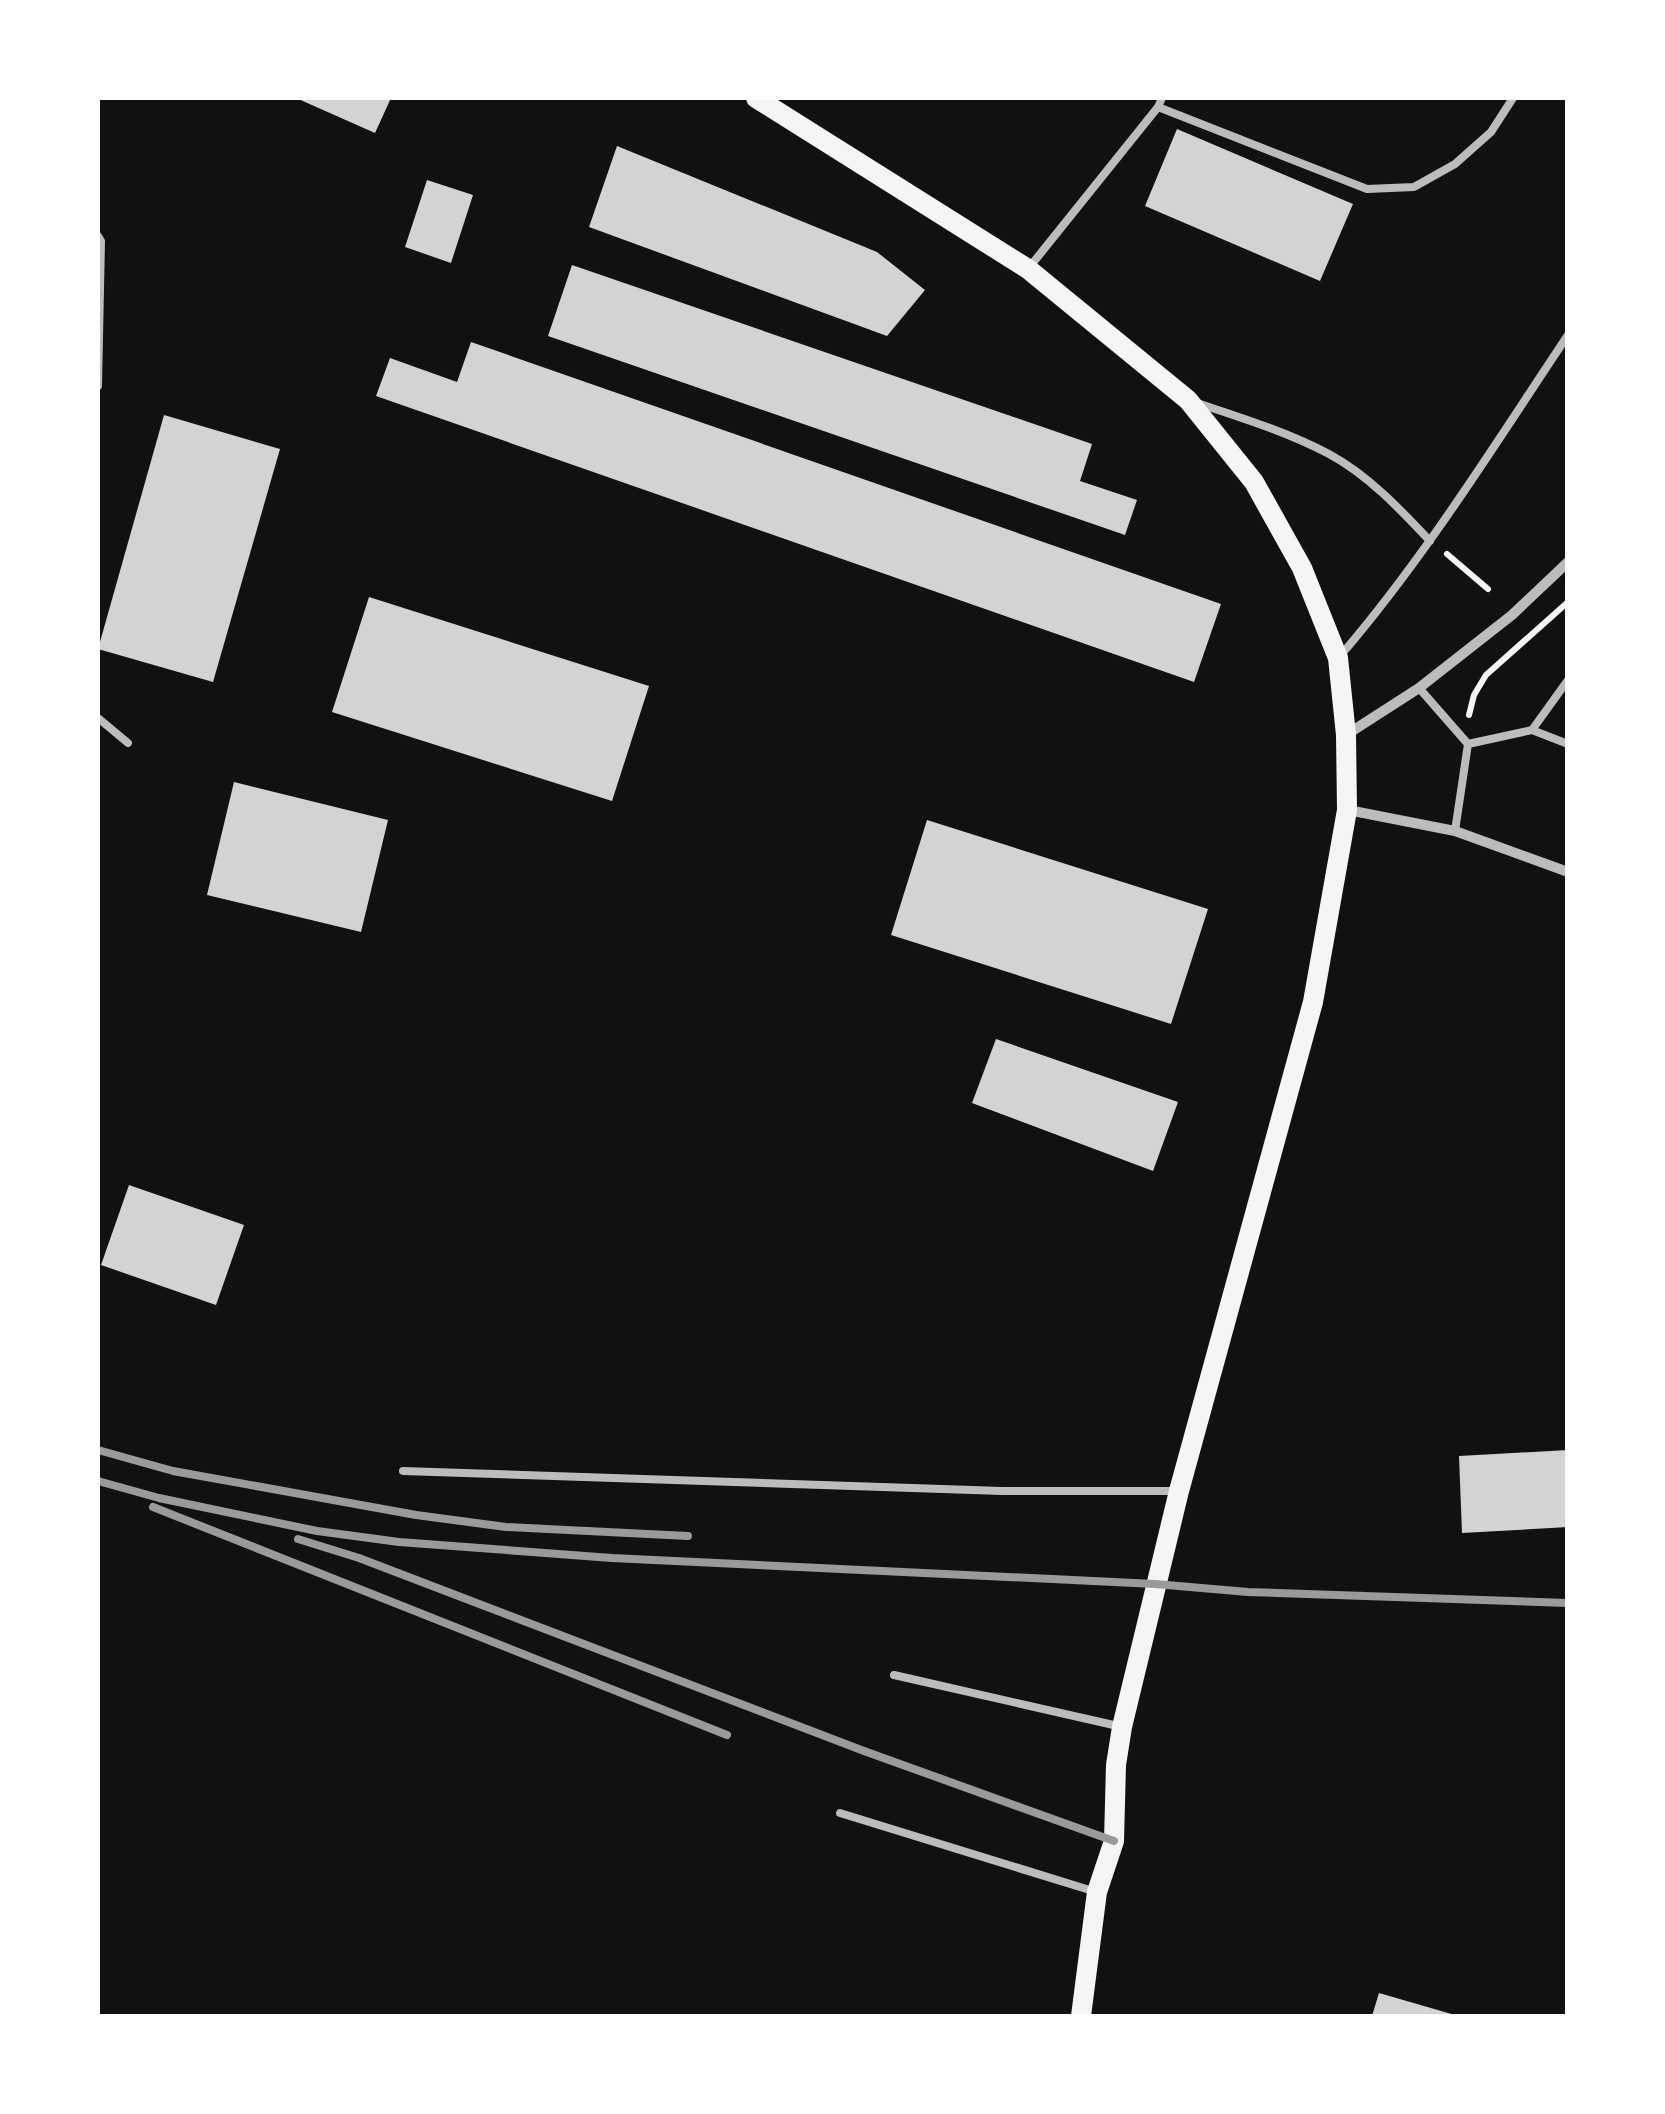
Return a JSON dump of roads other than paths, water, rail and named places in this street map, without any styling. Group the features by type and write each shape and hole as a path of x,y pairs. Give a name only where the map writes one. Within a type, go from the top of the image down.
{"main road":[{"path":"756,98 1028,269 1188,400 1254,482 1302,568 1338,658 1346,735 1346,810 1314,1002 1179,1491 1122,1727 1116,1765 1114,1840 1097,1892 1081,2016"}],"street":[{"path":"1346,735 1419,688 1512,615 1568,562"},
{"path":"1346,810 1455,831 1568,872"}],"lane":[{"path":"1028,269 1160,102 1367,189 1414,187 1455,164 1492,132 1513,98"},
{"path":"98,236 98,386"},
{"path":"1338,658 1430,541 1568,335"},
{"path":"1188,400 1272,428 1332,456 1388,496 1430,541"},
{"path":"1532,730 1568,680"},
{"path":"1419,688 1468,744 1455,831"},
{"path":"98,718 128,742"},
{"path":"1468,744 1532,730 1568,744"},
{"path":"403,1470 982,1490 1179,1491"},
{"path":"894,1675 1122,1727"},
{"path":"840,1813 1097,1892"}],"railway":[{"path":"98,1450 173,1471 416,1515 506,1527 688,1536"},
{"path":"98,1481 317,1531 399,1542 612,1558 1155,1584 1248,1592 1568,1603"},
{"path":"153,1507 727,1735"},
{"path":"298,1539 359,1558 864,1751 1114,1841"}]}
